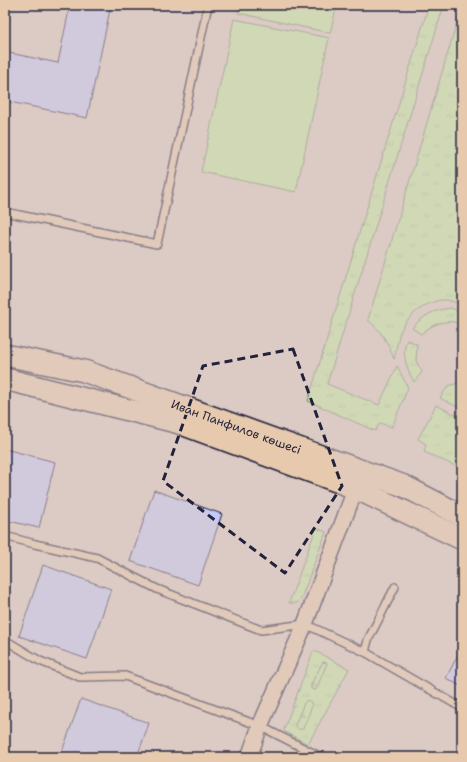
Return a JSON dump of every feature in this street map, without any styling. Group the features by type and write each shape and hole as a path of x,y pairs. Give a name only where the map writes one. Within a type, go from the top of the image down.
{"street":[{"name":"Иван Панфилов көшесі","path":"5,354 84,372 359,480 462,539"},
{"name":"Иван Панфилов көшесі","path":"5,379 176,422 359,480 404,486 462,516"},
{"path":"249,757 260,726 305,624 359,480"}],"lane":[{"path":"5,212 157,244 208,5"},
{"path":"5,536 97,558 157,588 261,630 305,624 365,652 462,708"},
{"path":"365,652 368,640 395,587"},
{"path":"5,640 40,661 80,677 125,676 260,726 309,754 321,757"}],"highlighted area":[{"path":"293,349 342,486 285,573 163,481 203,366"}],"green space":[{"path":"240,5 337,5 330,33 238,13"},
{"path":"429,5 444,5 327,384 379,405 397,366 408,388 392,427 380,423 375,431 308,401"},
{"path":"461,9 462,304 447,300 440,300 419,309 403,326 400,332 394,359 384,338 377,328 368,320"},
{"path":"234,19 329,38 296,192 201,172"},
{"path":"451,308 462,313 460,323 439,323 421,334 412,328 429,314 439,310"},
{"path":"407,340 417,344 416,361 422,372 414,382 409,372 405,356 405,345"},
{"path":"462,382 462,409 440,398 448,386"},
{"path":"436,405 462,418 462,469 424,452 426,444 418,439"},
{"path":"316,528 326,532 301,599 297,603 289,603"},
{"path":"315,651 349,669 308,744 285,732 284,729 313,652"},
{"path":"323,662 327,663 316,690 311,689 311,684"},
{"path":"307,700 311,702 312,706 303,729 299,729 295,725 304,703"}],"building":[{"path":"70,5 111,5 87,118 5,101 5,52 58,63"},
{"path":"5,449 55,462 39,528 5,520"},
{"path":"154,490 222,514 198,585 130,561"},
{"path":"43,565 111,589 87,659 19,636"},
{"path":"462,647 462,687 446,678"},
{"path":"81,699 149,723 137,757 60,757"}]}
